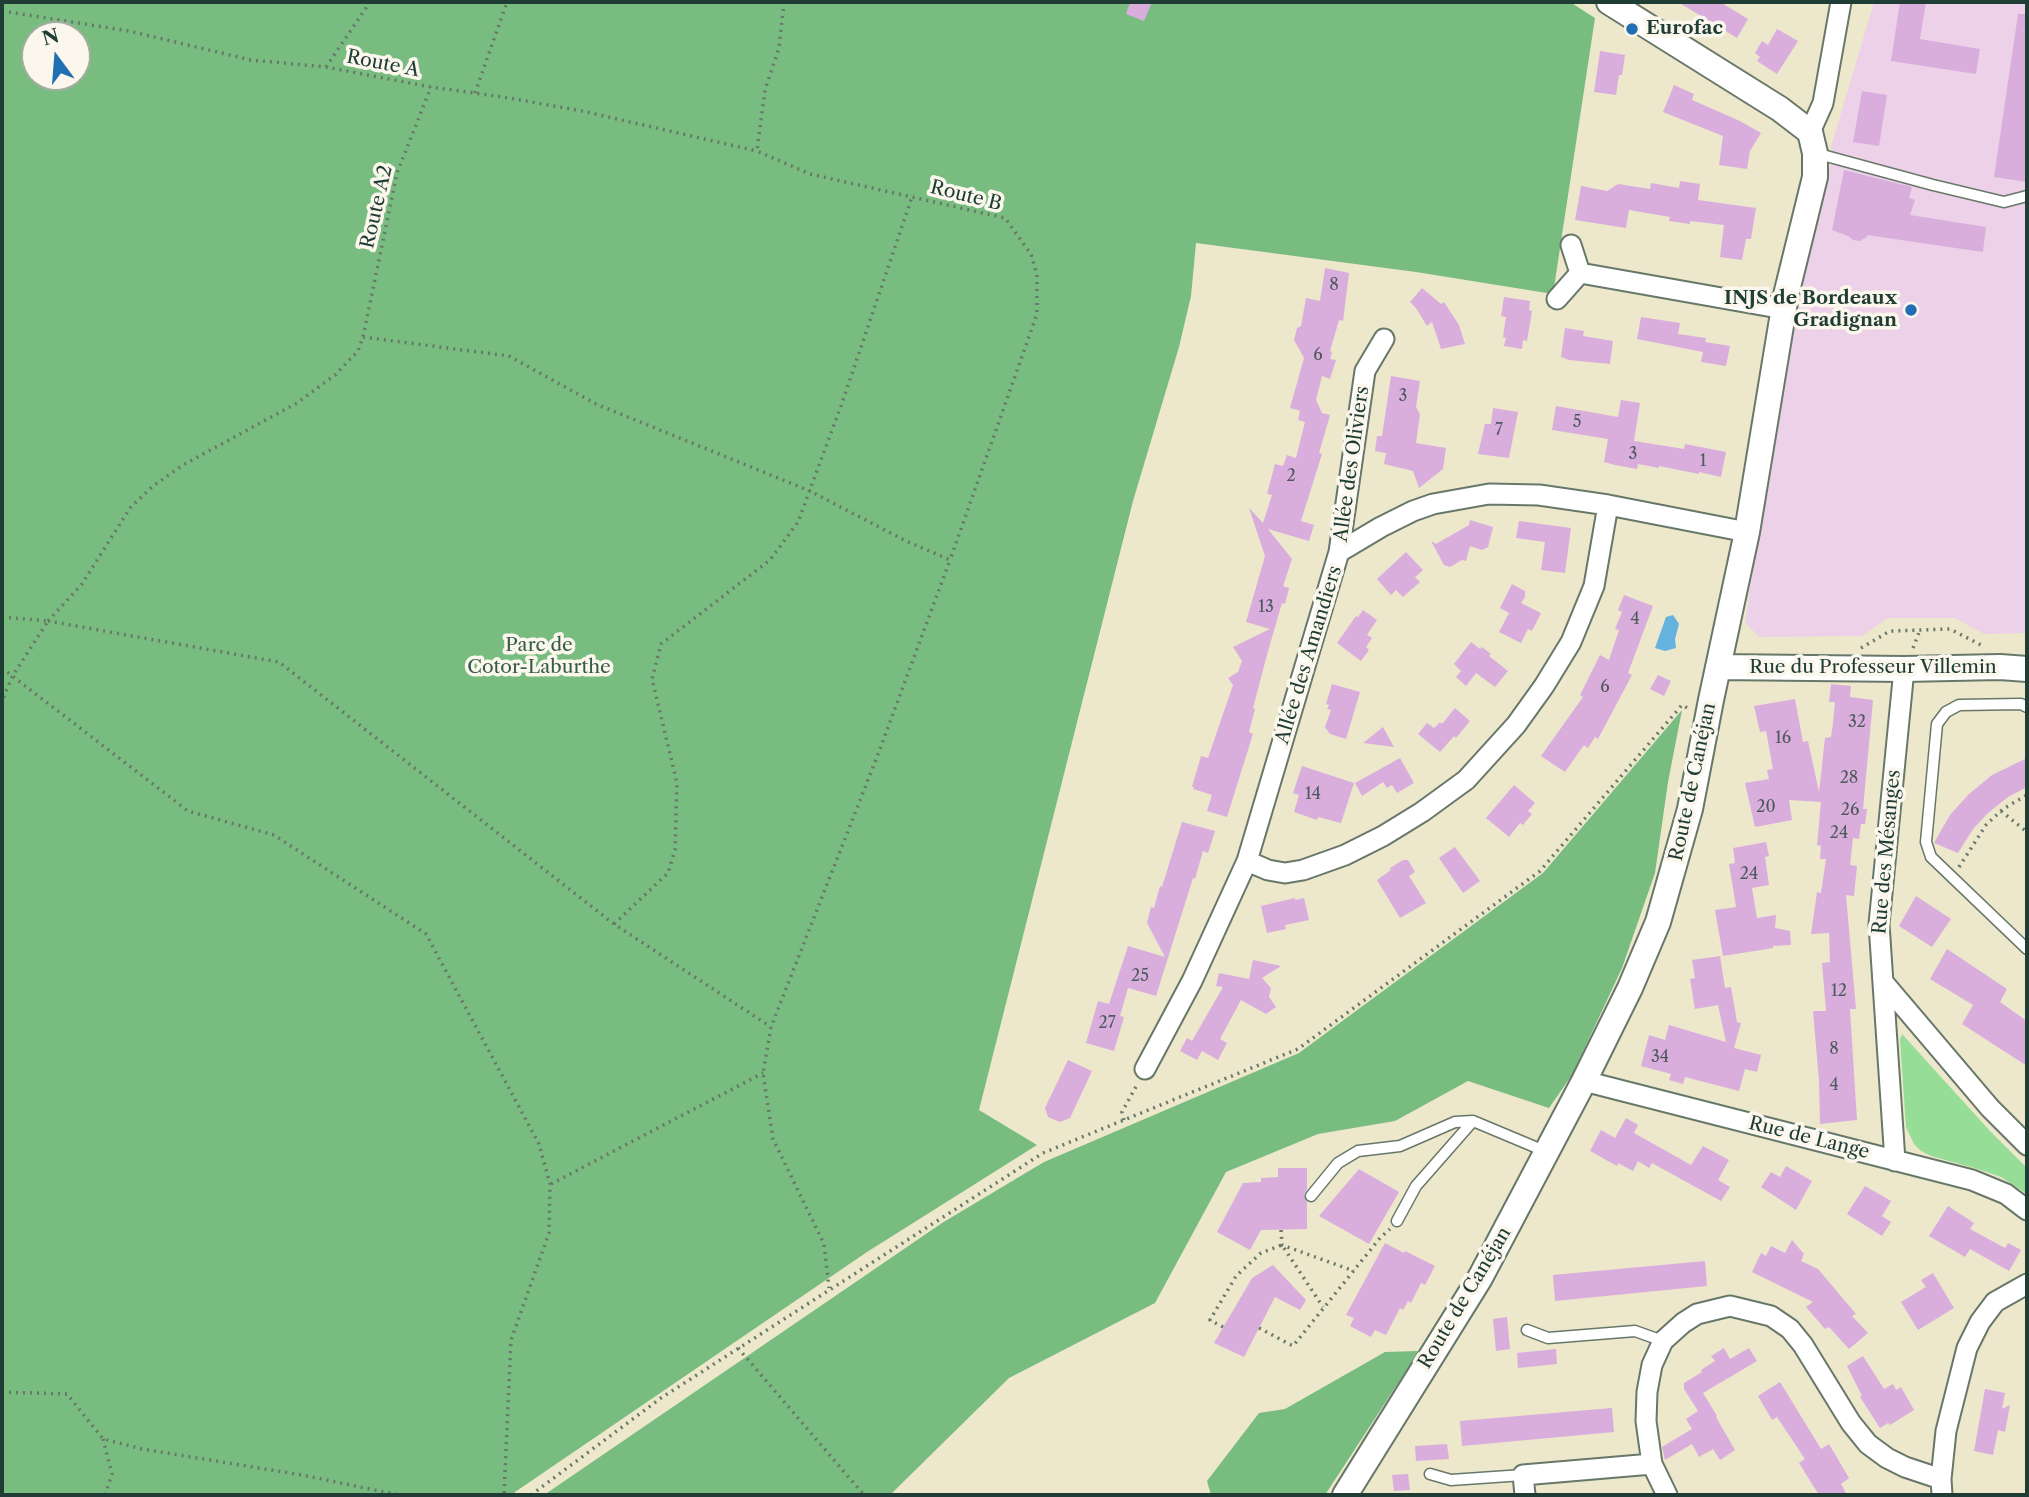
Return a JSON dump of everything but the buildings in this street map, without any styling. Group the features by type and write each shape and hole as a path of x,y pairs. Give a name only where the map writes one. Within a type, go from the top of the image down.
{"street":[{"path":"1609,2 1780,109 1812,142"},
{"name":"Route de Canéjan","path":"1345,1495 1480,1278 1630,988 1658,922 1690,809 1747,532 1784,309 1815,177 1812,142 1823,103 1840,2"},
{"path":"1571,245 1580,273"},
{"path":"1580,273 1784,309"},
{"path":"1557,299 1580,273"},
{"name":"Allée des Oliviers","path":"1339,552 1365,371 1384,339"},
{"name":"Allée des Amandiers","path":"1145,1069 1192,981 1247,861 1339,552 1381,527 1433,504 1461,498 1514,493 1608,505 1747,532"},
{"path":"1247,861 1285,873 1303,870 1345,855 1422,812 1466,780 1517,725 1571,642 1594,586 1608,505"},
{"name":"Rue du Professeur Villemin","path":"1718,667 2027,669"},
{"name":"Rue des Mésanges","path":"1895,1160 1879,924 1904,669"},
{"path":"1883,982 1990,1108 2027,1145"},
{"name":"Rue de Lange","path":"1584,1080 1972,1180 2006,1194 2027,1210"},
{"path":"1667,1495 1652,1464 1646,1421 1647,1392 1652,1365 1663,1341 1697,1314 1730,1306 1771,1316 1790,1329 1803,1345 1850,1423 1868,1444 1887,1458 1941,1487 1946,1431 1967,1348 1980,1322 1995,1302 2027,1284"},
{"path":"1525,1495 1523,1475 1652,1464"}],"lane":[{"path":"1812,142 1933,185 2004,202 2027,196"},
{"path":"2027,707 2021,704 1959,705 1946,712 1937,724 1926,842 1931,858 2027,949"},
{"path":"1311,1196 1338,1163 1358,1151 1400,1146 1455,1122 1473,1121 1547,1153"},
{"path":"1398,1221 1416,1186 1473,1121"},
{"path":"1527,1330 1548,1338 1635,1331 1663,1341"},
{"path":"1430,1474 1451,1480 1523,1475"}],"path":[{"path":"326,67 370,2"},
{"path":"475,93 507,2"},
{"path":"757,151 765,90 779,48 784,2"},
{"name":"Route A","path":"2,11 129,31 251,60 326,67 582,111 757,151"},
{"name":"Route A2","path":"363,337 397,173 431,87"},
{"name":"Route B","path":"757,151 810,174 1005,218 1031,254 1037,275 1037,314 950,561 877,757 771,1027 763,1073 773,1139 824,1244 829,1289"},
{"path":"614,924 668,873 675,850 677,783 652,679 661,644 769,559 798,522 841,406 912,197"},
{"path":"2,701 12,677 48,621 82,584 130,508 153,486 183,465 297,403 335,374 358,351 363,337 509,356 596,404 810,491 950,561"},
{"path":"2,617 48,621 279,662 614,924 771,1027"},
{"path":"1852,652 1890,631 1950,629 1990,650"},
{"path":"2,668 188,811 274,835 425,934 539,1144 550,1184 549,1233 512,1340 504,1495"},
{"path":"1689,701 1689,718"},
{"path":"531,1495 661,1398 1043,1153 1298,1049 1540,871 1682,705 1689,709"},
{"path":"1953,878 1986,825 2001,811 2027,795"},
{"path":"2001,811 2027,832"},
{"path":"1124,1120 1122,1112 1145,1069"},
{"path":"550,1184 763,1073"},
{"path":"1259,1328 1293,1346 1380,1238 1398,1221"},
{"path":"1281,1230 1282,1245 1323,1307"},
{"path":"1223,1327 1210,1320 1236,1276 1261,1253 1282,1245 1354,1271"},
{"path":"738,1348 864,1495"},
{"path":"2,1392 67,1394 103,1439 112,1474 105,1495"},
{"path":"2027,1421 2027,1449"},
{"path":"103,1439 142,1449 302,1475 399,1495"}],"shaded area":[{"name":"INJS de Bordeaux Gradignan","path":"1874,2 2027,2 2027,633 1984,634 1955,618 1888,618 1862,636 1759,637 1745,622 1789,336 1831,164 1831,147"}],"green space":[{"name":"Parc de Cotor-Laburthe","path":"2,2 1570,2 1595,18 1553,294 1416,272 1196,243 1191,296 1179,347 1133,501 979,1110 1037,1145 867,1252 514,1495 2,1495"},
{"path":"1682,710 1655,873 1622,968 1572,1075 1549,1108 1468,1081 1395,1121 1318,1134 1226,1172 1155,1303 1009,1378 890,1495 544,1495 942,1223 1044,1162 1299,1053 1543,873"},
{"path":"1902,1034 2027,1168 2027,1194 2001,1177 1931,1156 1914,1144 1906,1127 1900,1040"},
{"path":"1419,1351 1325,1495 1211,1495 1207,1481 1259,1413 1285,1409 1385,1352"}],"water":[{"path":"1673,615 1679,624 1675,639 1676,648 1665,651 1655,648 1666,617"}],"place":[{"name":"Eurofac","path":"1632,29"},
{"name":"INJS de Bordeaux Gradignan","path":"1911,310"}]}
